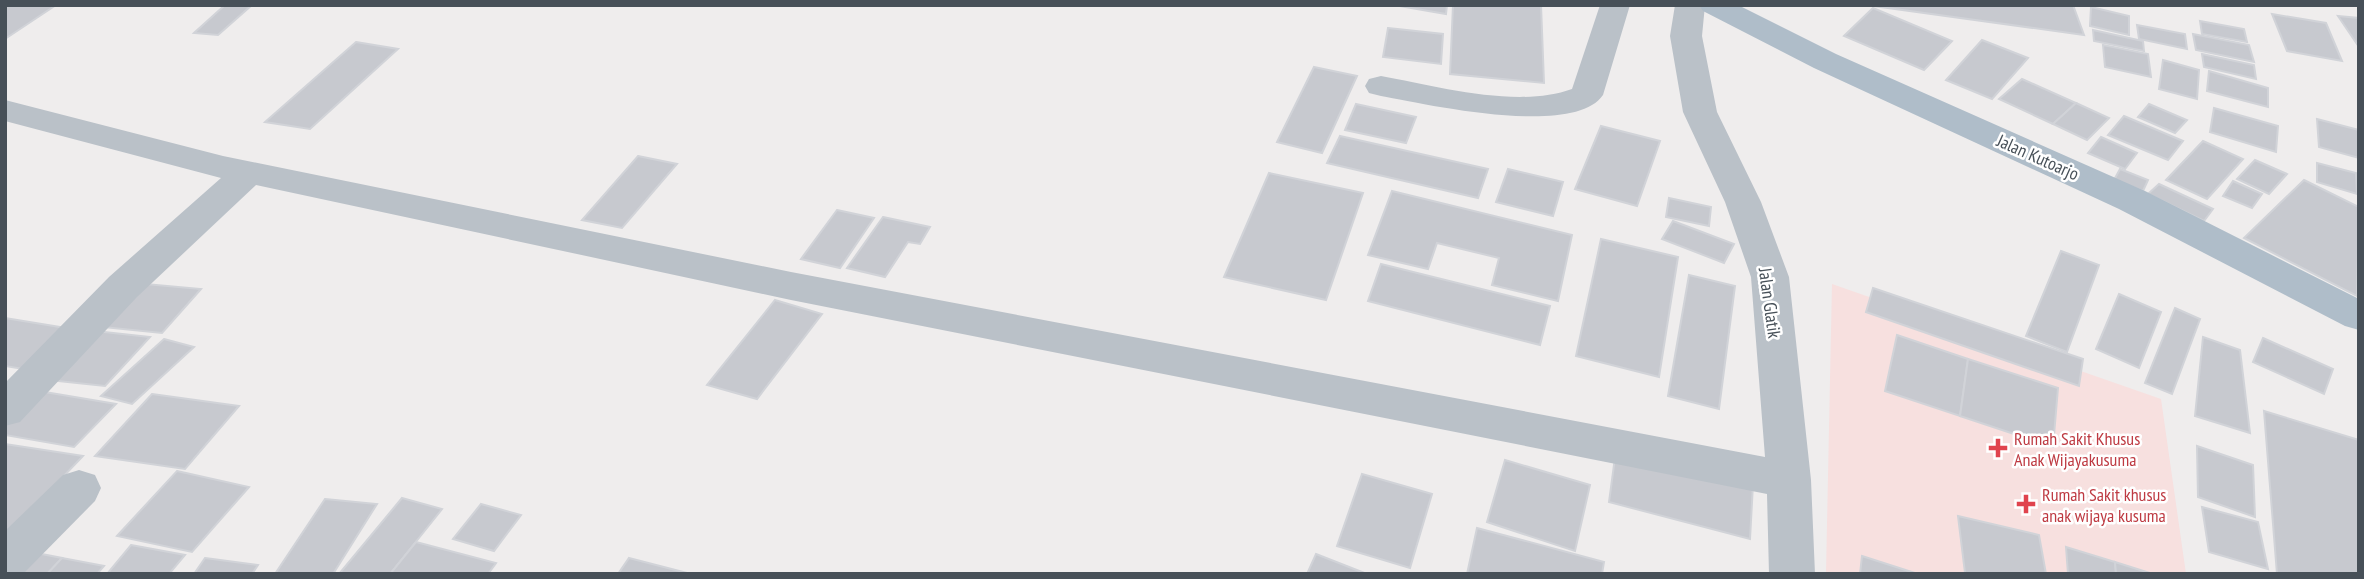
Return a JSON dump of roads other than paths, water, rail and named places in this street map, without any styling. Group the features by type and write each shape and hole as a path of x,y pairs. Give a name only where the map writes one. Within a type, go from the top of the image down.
{"main road":[{"name":"Jalan Kutoarjo","path":"1714,5 1825,61 2132,200 2359,316"}],"street":[{"path":"1381,86 1499,104 1547,105 1574,101 1586,95 1615,5"},
{"name":"Jalan Glatik","path":"1690,5 1686,36 1700,112 1743,202 1770,277 1790,480 1792,574"},
{"path":"5,110 249,172 791,286 1790,480"},
{"path":"5,410 123,287 249,172"},
{"path":"5,561 79,488"}],"place":[{"name":"Rumah Sakit Khusus Anak Wijayakusuma","path":"1998,448"},
{"name":"Rumah Sakit khusus anak wijaya kusuma","path":"2026,504"}]}
